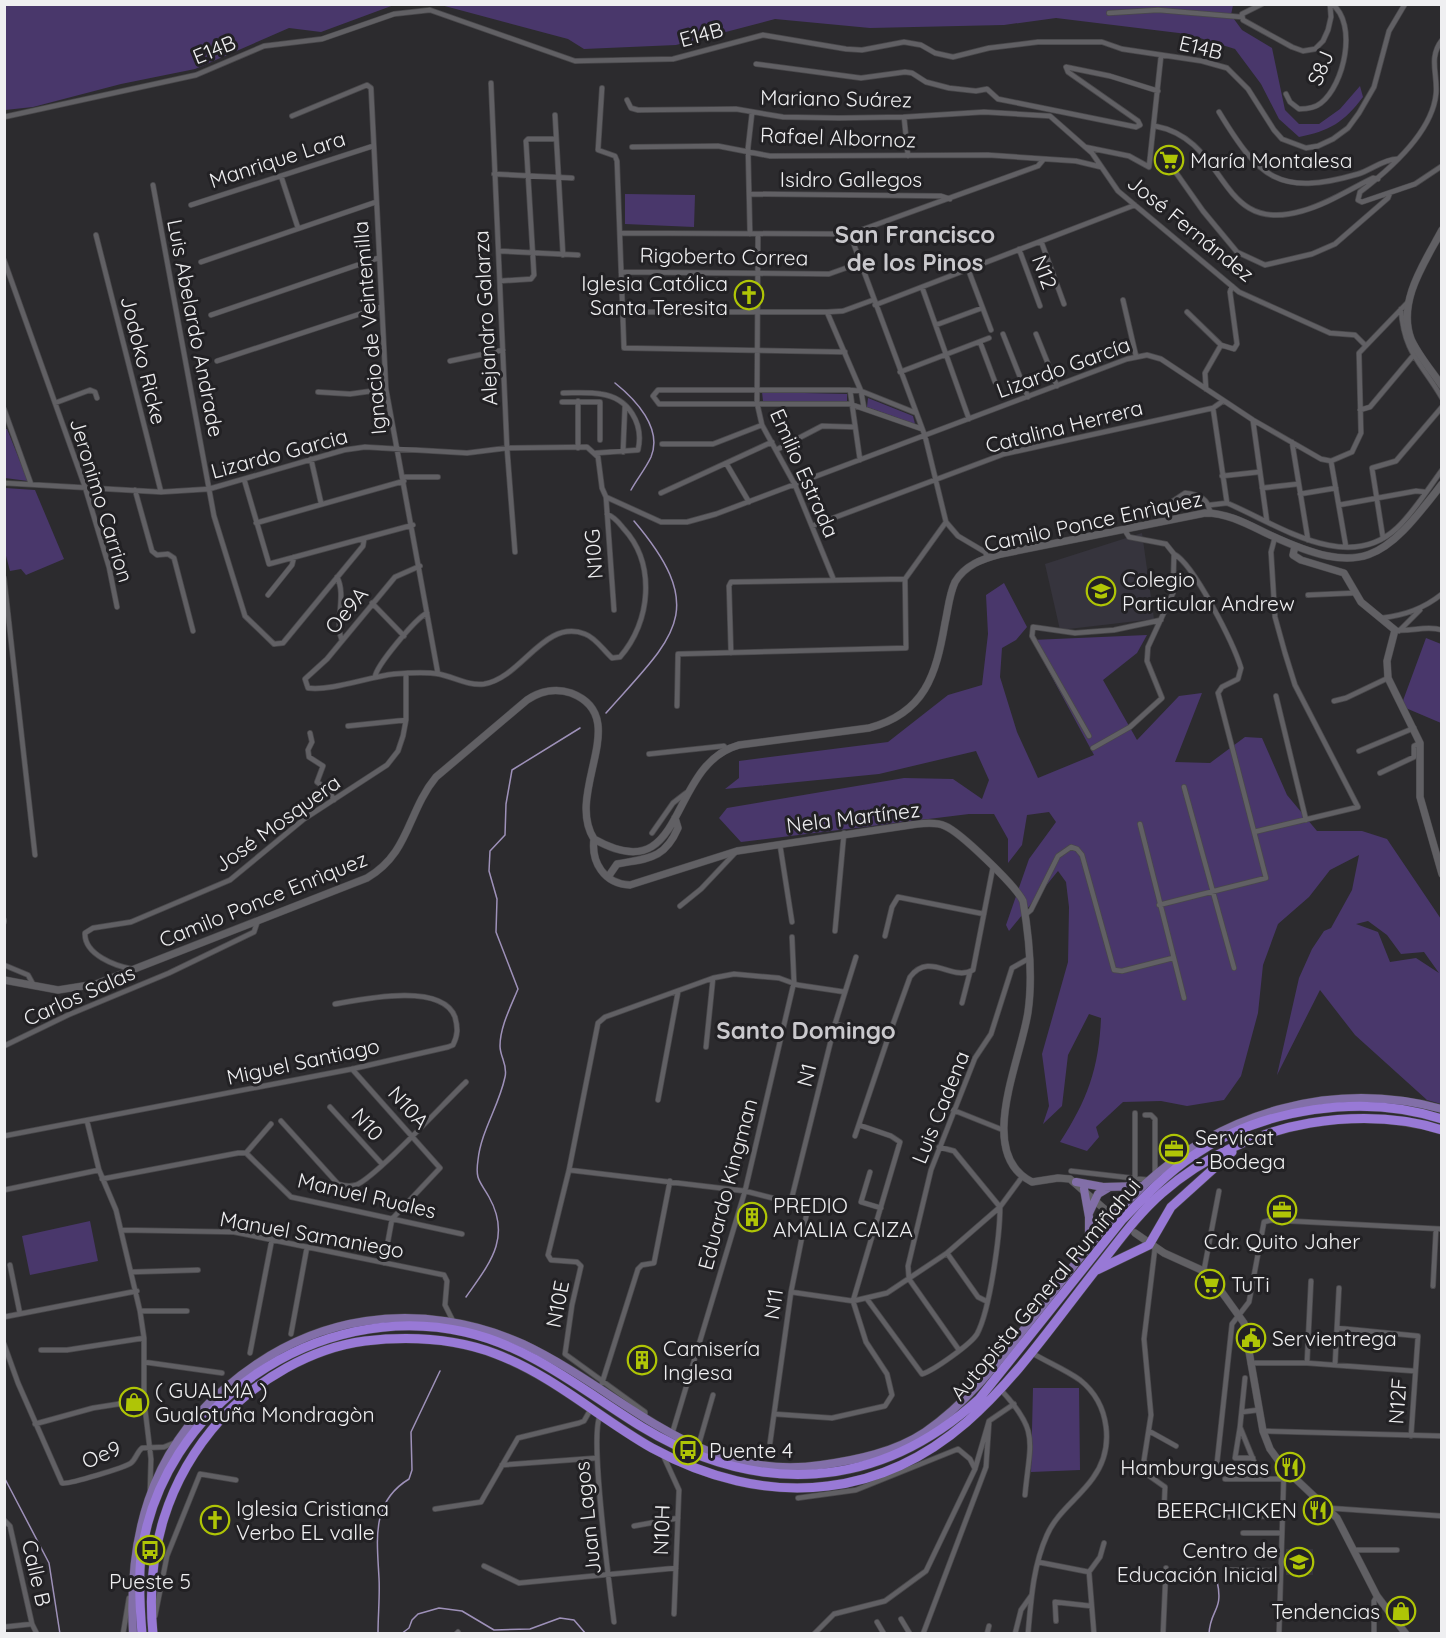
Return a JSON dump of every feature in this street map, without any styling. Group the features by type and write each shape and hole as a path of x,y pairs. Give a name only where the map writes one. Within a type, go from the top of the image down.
{"highway":[{"name":"Autopista General Rumiñahui","path":"142,1634 141,1557 155,1502 166,1473 197,1425 214,1408 249,1378 276,1360 308,1346 355,1331 400,1326 465,1331 502,1342 519,1350 556,1371 642,1427 689,1452 729,1467 769,1474 804,1475 837,1470 901,1453 955,1421 979,1399 1122,1220 1170,1174 1200,1151 1254,1125 1318,1109 1385,1106 1419,1111 1442,1119"},
{"name":"Autopista General Rumiñahui","path":"153,1634 151,1589 157,1538 175,1486 188,1462 225,1415 252,1390 271,1377 338,1345 382,1339 429,1339 463,1344 517,1363 662,1452 693,1468 764,1486 825,1487 855,1482 897,1472 939,1446 1001,1390 1130,1226 1162,1193 1200,1164 1240,1145 1289,1127 1332,1120 1394,1118 1442,1130"},
{"path":"1095,1271 1152,1247 1171,1207 1240,1145"}],"main road":[{"path":"1442,230 1417,277 1408,301 1407,322 1411,338 1442,386"},
{"name":"Camilo Ponce Enrìquez","path":"4,980 58,990 83,987 257,923 354,884 386,866 397,852 424,792 436,777 527,700 547,691 561,691 575,695 588,705 597,721 599,740 585,797 587,821 594,839 621,853 644,851 658,842 675,818 702,769 727,749 739,745 869,728 903,713 920,698 934,673 955,582 968,567 988,558 1210,509 1295,546 1331,557 1353,558 1374,553 1398,538 1442,484"},
{"path":"1295,546 1293,555 1301,560 1344,573 1354,593 1369,610 1397,631 1387,661 1388,678 1420,743 1420,798 1442,874"},
{"path":"594,839 595,861 608,877 617,864 646,860 662,852 678,828 675,818"},
{"name":"Nela Martínez","path":"608,877 617,883 630,885 736,851 780,843 917,824 940,824 950,828 993,867 1020,896 1025,915 1028,1012 1003,1130 1008,1160 1022,1177"},
{"path":"133,1634 131,1590 140,1525 150,1492 179,1440 213,1399 243,1373 267,1356 308,1336 380,1319 411,1317 475,1326 525,1345 646,1421 698,1448 727,1458 780,1468 837,1462 874,1454 910,1440 935,1424 975,1388 1089,1248 1149,1181 1184,1153 1261,1114 1293,1105 1359,1097 1417,1102 1442,1108"},
{"path":"1022,1177 1034,1183 1058,1178 1112,1187"},
{"path":"1089,1217 1100,1192 1112,1187 1149,1181"},
{"path":"1076,1182 1109,1213"},
{"path":"1084,1189 1089,1217 1089,1248"},
{"path":"1135,1233 1152,1247 1204,1270 1238,1313 1244,1323 1258,1410 1270,1449 1284,1468 1328,1508 1355,1550 1377,1596 1406,1634"}],"street":[{"path":"1242,17 1246,11 1262,4"},
{"path":"1242,17 1246,23 1303,51 1315,49 1323,41 1328,30 1331,4"},
{"name":"S8J","path":"1286,93 1290,102 1299,109 1311,108 1322,103 1339,76 1347,40 1344,23 1331,4"},
{"name":"E14B","path":"4,117 196,75 264,46 322,39 394,14 430,10 575,61 673,59 763,35 862,50 904,42 921,45 935,53 953,57 989,48 1062,40 1102,42 1161,56 1190,58 1227,68 1248,89 1282,139 1306,148 1318,146 1348,128 1359,113 1374,87 1389,32 1406,4"},
{"path":"1109,13 1158,10 1242,17"},
{"path":"1442,40 1434,52 1434,102 1420,133 1378,179 1360,192 1358,200 1362,202 1415,184 1442,166"},
{"path":"1082,147 1128,156 1149,167 1161,56"},
{"path":"756,64 861,78 912,73 936,86 976,91 987,89 998,99 1051,113"},
{"name":"Mariano Suárez","path":"627,100 631,108 638,110 736,109 783,117 904,117 984,112 1051,113 1136,127 1140,125 1134,118 1068,72 1068,67 1110,76 1158,91"},
{"name":"Alejandro Galarza","path":"491,83 507,448 515,552"},
{"name":"Ignacio de Veintemilla","path":"292,116 370,85 386,389 413,525 438,674"},
{"path":"602,88 598,150 617,159 622,346 626,350 845,352"},
{"path":"1219,112 1251,160 1290,184 1322,183 1359,174 1397,159"},
{"path":"750,234 749,151 752,113"},
{"name":"José Fernández","path":"1051,113 1101,167 1113,186 1232,286 1330,333 1355,335 1365,345"},
{"path":"555,115 563,255"},
{"path":"904,117 908,156"},
{"path":"1155,126 1170,129 1192,142 1208,157 1242,204 1265,214 1300,212 1330,201 1373,178 1378,179"},
{"path":"500,281 533,278 526,140 556,139"},
{"name":"Manrique Lara","path":"191,205 373,146"},
{"name":"Rafael Albornoz","path":"632,147 718,146 770,156 988,155 1076,161 1101,167"},
{"path":"620,233 850,234 950,200 1038,166 1043,160"},
{"path":"1160,160 1172,167 1203,211 1237,252 1265,264 1312,254 1335,244 1388,198 1390,193"},
{"path":"494,174 572,178"},
{"path":"281,176 298,228"},
{"name":"Luis Abelardo Andrade","path":"153,185 214,516 245,616 274,644 280,645 338,577"},
{"name":"Isidro Gallegos","path":"751,194 941,196 950,200"},
{"path":"201,262 376,202"},
{"path":"622,312 843,311 922,287 1135,206"},
{"name":"Emilio Estrada","path":"758,234 757,403 762,425 795,485 833,578"},
{"path":"850,234 925,436 946,522 958,536 985,552 988,558"},
{"name":"Jodoko Ricke","path":"96,235 161,492"},
{"path":"1041,241 1064,304"},
{"name":"N12","path":"1019,249 1040,306"},
{"path":"499,251 578,255"},
{"path":"211,315 378,258"},
{"name":"Jeronimo Carrion","path":"4,260 85,486 109,567 117,607"},
{"name":"Rigoberto Correa","path":"621,272 829,274 860,263"},
{"path":"968,269 991,330"},
{"path":"1187,312 1221,345 1231,349 1236,347 1230,292 1232,286"},
{"path":"922,287 969,419"},
{"path":"1123,300 1136,356"},
{"path":"1346,547 1332,461 1344,457 1358,443 1361,433 1358,360 1365,345 1408,301"},
{"path":"217,361 381,307"},
{"path":"936,325 982,308"},
{"path":"1401,309 1402,325 1412,357 1442,398"},
{"path":"827,312 861,391 864,408"},
{"path":"1003,334 1028,397"},
{"path":"1036,334 1057,386"},
{"path":"900,372 989,338"},
{"path":"980,342 995,382"},
{"path":"1206,389 1205,373 1221,345"},
{"path":"450,361 503,350"},
{"name":"Lizardo García","path":"606,497 662,522 674,523 716,514 1136,356 1154,356 1161,359 1253,420 1321,459 1332,461"},
{"path":"1360,410 1370,407 1412,357"},
{"path":"318,392 350,394 386,389"},
{"name":"Jeronimo Carrion","path":"55,403 90,390 95,392 97,398"},
{"path":"916,413 861,391 849,390 658,390 653,396 659,404 850,404 922,429"},
{"path":"849,390 860,460"},
{"path":"563,393 604,394 625,405 636,418 639,439 638,450 623,452 625,405"},
{"name":"Catalina Herrera","path":"812,526 1023,449 1213,408 1223,400"},
{"path":"578,401 578,448"},
{"path":"562,402 601,403 600,440"},
{"path":"1383,538 1372,468 1396,461 1442,407"},
{"path":"1213,408 1227,504"},
{"path":"4,409 32,484"},
{"path":"1253,420 1267,522"},
{"path":"662,444 713,444 762,425"},
{"path":"777,450 822,426 854,427"},
{"path":"661,493 772,442"},
{"path":"1292,442 1308,540"},
{"name":"Lizardo Garcia","path":"4,483 161,492 209,489 311,459 365,447 467,453 507,448 587,447 596,453 623,452"},
{"path":"596,453 602,488 606,497"},
{"path":"311,459 321,503"},
{"path":"726,463 749,502"},
{"path":"1169,519 1168,507 1173,499 1181,494 1199,496 1210,509 1227,504 1308,540 1346,547 1363,546 1383,538 1397,527 1442,470"},
{"path":"1222,476 1259,472"},
{"path":"256,523 403,479 438,477"},
{"path":"244,479 269,564 413,525"},
{"path":"1262,488 1298,484"},
{"path":"1300,494 1336,488"},
{"path":"135,490 152,551 157,555 168,554 174,558 193,631"},
{"path":"1339,505 1416,491 1425,492"},
{"name":"N10G","path":"606,497 614,610"},
{"path":"428,613 404,636 377,670 375,677 438,674 473,684 484,684 496,679 527,658 551,636 569,630 586,634 612,658 620,657 639,626 647,591 644,561 634,540 607,514"},
{"path":"677,706 678,654 906,648 905,579 946,522"},
{"path":"1124,529 1129,537 1166,544 1187,566 1200,586 1241,668 1238,680 1222,687 1218,693 1266,878 1159,905"},
{"path":"1254,832 1356,809 1358,805 1295,686 1275,617 1271,552 1275,537"},
{"path":"342,641 339,632 340,586 338,577 363,546 364,540"},
{"path":"1093,748 1130,727 1162,698 1147,655 1149,641 1162,620 1173,593 1174,554"},
{"path":"268,595 292,565 294,557"},
{"name":"Oe9A","path":"375,677 312,688 305,684 308,676 342,641 395,577 420,566"},
{"path":"4,578 35,855"},
{"path":"731,653 729,585 731,582 833,578 905,579"},
{"path":"1308,595 1354,593"},
{"path":"1397,631 1421,608 1442,594"},
{"path":"372,603 404,636"},
{"path":"1382,618 1421,608"},
{"path":"1089,736 1032,636 1033,627 1075,633 1114,630 1162,620"},
{"path":"1397,631 1413,631 1426,627 1442,630"},
{"name":"José Mosquera","path":"133,969 108,963 89,945 85,933 93,928 131,922 230,880 289,831 387,765 398,751 406,720 406,675"},
{"path":"1334,701 1346,698 1388,678"},
{"path":"1276,696 1306,820"},
{"path":"348,726 406,720"},
{"path":"1359,751 1414,728"},
{"path":"310,733 312,742 308,750 309,757 323,766 317,782 329,791 334,801"},
{"path":"1380,773 1414,757 1414,746 1420,743"},
{"path":"649,754 724,746 727,749"},
{"path":"1184,787 1234,968"},
{"path":"652,833 673,803 688,792"},
{"path":"1140,824 1184,998"},
{"path":"835,931 844,833"},
{"path":"780,843 792,922"},
{"path":"1025,915 1031,910 1059,856 1071,847 1077,849 1082,855 1114,969 1122,972 1173,958"},
{"path":"680,906 701,889 736,851"},
{"path":"962,1003 970,972 974,967 993,867"},
{"path":"885,936 894,900 898,897 984,914"},
{"name":"Carlos Salas","path":"4,1046 68,1015 169,973 254,932 257,923"},
{"name":"Eduardo Kingman","path":"672,1436 745,1191 794,982 792,937"},
{"name":"N1","path":"791,1201 836,1024 856,957"},
{"name":"Luis Cadena","path":"909,1280 908,1266 931,1170 939,1147 975,1058 991,1034 1012,968 1028,959"},
{"path":"4,965 28,975 34,986"},
{"path":"855,1136 910,977 915,971 926,966 970,972"},
{"path":"791,1201 745,1191 569,1170 598,1023 604,1017 713,978 734,974 794,982 798,985 845,993"},
{"path":"706,1047 713,978"},
{"path":"658,1100 678,992"},
{"name":"Miguel Santiago","path":"4,1136 352,1069 448,1047 453,1045 458,1028 454,1014 442,1002 427,998 391,995 335,1004"},
{"path":"836,1024 888,1038"},
{"name":"N10A","path":"352,1069 440,1168 392,1219"},
{"path":"281,1121 338,1184 348,1187 358,1184 382,1164 466,1082"},
{"name":"N10","path":"330,1107 382,1164"},
{"path":"953,1110 1003,1130"},
{"path":"1135,1113 1135,1177"},
{"path":"1071,1171 1135,1177 1149,1181 1155,1119 1151,1114 1145,1115"},
{"path":"87,1121 99,1170 122,1230 141,1311 150,1492"},
{"path":"102,1179 237,1153 246,1154 271,1124"},
{"path":"774,1414 832,1418 885,1406 890,1402 892,1385 866,1342 853,1301 900,1142 891,1136 859,1125"},
{"path":"867,1299 922,1374 959,1350 977,1333 1000,1233 1000,1207 954,1151 939,1147"},
{"name":"Manuel Ruales","path":"246,1154 291,1197 462,1234"},
{"path":"4,1190 99,1170"},
{"name":"N10E","path":"569,1170 548,1255 551,1260 577,1262 581,1266 565,1348 567,1356 602,1383"},
{"path":"870,1172 861,1202 881,1208"},
{"path":"791,1293 853,1301 887,1293 946,1253 1000,1207 1022,1177"},
{"path":"646,1421 645,1412 602,1383 638,1269 642,1265 654,1263 670,1181"},
{"path":"1204,1270 1219,1191"},
{"name":"N11","path":"770,1443 791,1293 808,1207 791,1201"},
{"path":"384,1263 392,1219"},
{"path":"1216,1472 1232,1324 1238,1313 1249,1302 1264,1222 1271,1220 1439,1229 1432,1286"},
{"name":"Manuel Samaniego","path":"122,1230 234,1232 447,1277 445,1305 454,1323"},
{"path":"250,1353 272,1239"},
{"path":"291,1334 308,1247"},
{"path":"1152,1247 1144,1339 1151,1415 1144,1453 1145,1469 1165,1487 1164,1510 1178,1515"},
{"path":"946,1253 978,1297 986,1301"},
{"path":"10,1265 20,1314"},
{"path":"132,1272 198,1270"},
{"path":"909,1280 959,1350"},
{"path":"1307,1363 1311,1281"},
{"path":"1335,1365 1339,1288"},
{"path":"4,1317 136,1291"},
{"path":"141,1311 187,1311"},
{"name":"N12F","path":"1337,1328 1417,1334 1419,1338 1417,1368 1414,1371 1411,1436"},
{"path":"41,1350 67,1350 144,1338"},
{"path":"4,1344 35,1424 93,1408 144,1400"},
{"path":"1028,1634 1031,1596 1047,1534 1059,1515 1092,1480 1103,1464 1108,1440 1101,1410 1088,1388 1079,1380 1031,1353"},
{"path":"144,1362 222,1373"},
{"path":"1250,1363 1307,1363 1414,1371"},
{"path":"1245,1378 1235,1458 1253,1458"},
{"path":"1001,1390 1014,1404 1029,1427 1024,1495"},
{"path":"698,1448 713,1395"},
{"path":"814,1634 834,1614 885,1601 926,1571 975,1469 989,1421 1014,1404"},
{"path":"435,1509 481,1502 518,1438 584,1421 592,1407"},
{"path":"1242,1412 1258,1410"},
{"name":"Juan Lagos","path":"601,1413 596,1424 597,1458 614,1622"},
{"path":"923,1634 986,1467 991,1431 989,1421"},
{"name":"Oe9","path":"35,1424 62,1483 88,1479 107,1470 127,1465 142,1448 148,1447"},
{"path":"1240,1427 1256,1464"},
{"path":"1149,1431 1176,1446"},
{"path":"1263,1431 1442,1436"},
{"path":"148,1447 164,1447 179,1440"},
{"path":"798,1498 856,1490 958,1449 970,1459 975,1469"},
{"name":"N10H","path":"662,1452 678,1483 674,1614"},
{"path":"502,1465 597,1458"},
{"path":"1279,1634 1284,1468"},
{"path":"152,1621 157,1612 167,1556 200,1474 236,1480"},
{"path":"1225,1479 1284,1479"},
{"path":"1328,1508 1442,1516"},
{"path":"1218,1517 1282,1516"},
{"path":"634,1526 678,1518"},
{"name":"Calle B","path":"4,1520 10,1527 32,1624 37,1634"},
{"path":"1243,1533 1282,1533"},
{"path":"1094,1634 1089,1572 1100,1557 1104,1543"},
{"path":"1355,1550 1397,1550"},
{"path":"1038,1562 1089,1572"},
{"path":"484,1566 519,1583 676,1568"},
{"path":"1163,1634 1166,1568"},
{"path":"1231,1570 1281,1571"},
{"path":"123,1634 131,1590"},
{"path":"1016,1634 1021,1610 1031,1596"},
{"path":"1374,1634 1374,1601 1377,1596"},
{"path":"1056,1621 1054,1602 1091,1606"},
{"path":"902,1619 910,1634"},
{"path":"878,1622 885,1634"},
{"path":"4,1627 32,1624"},
{"path":"987,1634 989,1626"}],"shaded area":[{"path":"4,5 394,5 321,32 289,28 195,69 121,84 33,107 5,110"},
{"path":"441,5 1233,5 1231,15 1242,30 1272,48 1285,110 1299,124 1319,124 1340,109 1360,86 1363,97 1336,124 1319,132 1299,137 1279,119 1261,84 1235,49 1187,34 1056,18 1004,25 870,28 775,19 676,45 584,49 568,39"},
{"path":"625,194 695,195 694,227 625,224"},
{"path":"762,392 847,394 847,402 763,401"},
{"path":"868,398 913,416 915,424 867,407"},
{"path":"5,429 7,429 28,481 5,478"},
{"path":"5,488 35,490 64,559 26,575 21,569 10,571 5,552"},
{"name":"Colegio Particular Andrew","path":"1142,533 1154,619 1060,630 1045,564"},
{"path":"1004,583 1027,627 1016,640 1002,648 1000,677 1017,732 1038,778 1094,755 1032,640 1147,635 1137,653 1103,680 1137,740 1179,696 1202,693 1175,762 1210,763 1245,737 1262,738 1287,795 1317,831 1362,831 1387,839 1441,919 1441,1104 1427,1100 1355,1035 1320,990 1277,1075 1299,978 1312,949 1324,931 1331,928 1352,890 1359,855 1330,870 1309,897 1278,924 1263,965 1258,1013 1241,1076 1224,1100 1187,1106 1161,1101 1123,1102 1096,1127 1099,1137 1087,1151 1060,1142 1078,1112 1090,1083 1098,1053 1101,1018 1089,1014 1068,1055 1062,1106 1043,1124 1049,1106 1042,1054 1068,962 1069,907 1066,882 1058,871 1009,931 1006,925 1029,859 1056,822 1049,812 1027,815 1022,845 1008,863 1008,839 994,814 969,814 741,842 719,818 727,808 904,778 953,779 982,799 989,780 976,751 879,774 725,789 739,778 739,761 888,742 948,695 982,685 988,634 986,595","holes":["1368,921 1387,935 1401,954 1424,952 1439,973 1416,958 1390,962 1378,932 1356,924"]},
{"path":"1426,638 1441,644 1441,723 1401,706"},
{"path":"90,1221 98,1261 30,1275 22,1236"},
{"path":"1033,1388 1079,1388 1080,1470 1031,1472"},
{"name":"Centro de Educación Inicial","path":"1286,1549 1313,1549 1313,1575 1286,1575"}],"waterway":[{"path":"615,383 631,397 645,415 653,435 654,446 651,457 631,490"},
{"path":"606,713 665,643 674,623 677,602 672,579 658,552 634,521"},
{"path":"466,1297 489,1262 498,1238 496,1212 479,1180 477,1167 483,1139 505,1077 500,1039 506,1017 518,989 496,932 497,899 489,871 490,851 505,835 506,804 512,770 580,728"},
{"path":"378,1634 379,1522 388,1499 409,1479 412,1470 411,1432 440,1371"},
{"path":"4,1477 49,1563 60,1634"},
{"path":"1209,1634 1219,1598 1217,1581"},
{"path":"401,1634 409,1628 412,1620 418,1614 439,1608 462,1611 494,1630 530,1629 560,1618 574,1620 586,1634"}],"place":[{"name":"María Montalesa","path":"1169,160"},
{"name":"Iglesia Católica Santa Teresita","path":"749,295"},
{"name":"Colegio Particular Andrew","path":"1101,591"},
{"name":"Servicat - Bodega","path":"1174,1149"},
{"name":"Cdr. Quito Jaher","path":"1282,1210"},
{"name":"PREDIO AMALIA CAIZA","path":"752,1217"},
{"name":"TuTi","path":"1210,1284"},
{"name":"Servientrega","path":"1251,1338"},
{"name":"Camisería Inglesa","path":"642,1360"},
{"name":"( GUALMA ) Gualotuña Mondragòn","path":"134,1402"},
{"name":"Puente 4","path":"688,1450"},
{"name":"Hamburguesas","path":"1290,1467"},
{"name":"BEERCHICKEN","path":"1318,1510"},
{"name":"Iglesia Cristiana Verbo EL valle","path":"215,1520"},
{"name":"Pueste 5","path":"150,1550"},
{"name":"Centro de Educación Inicial","path":"1299,1562"},
{"name":"Tendencias","path":"1401,1611"}],"district":[{"name":"San Francisco de los Pinos","path":"915,248"},
{"name":"Santo Domingo","path":"806,1030"}]}
